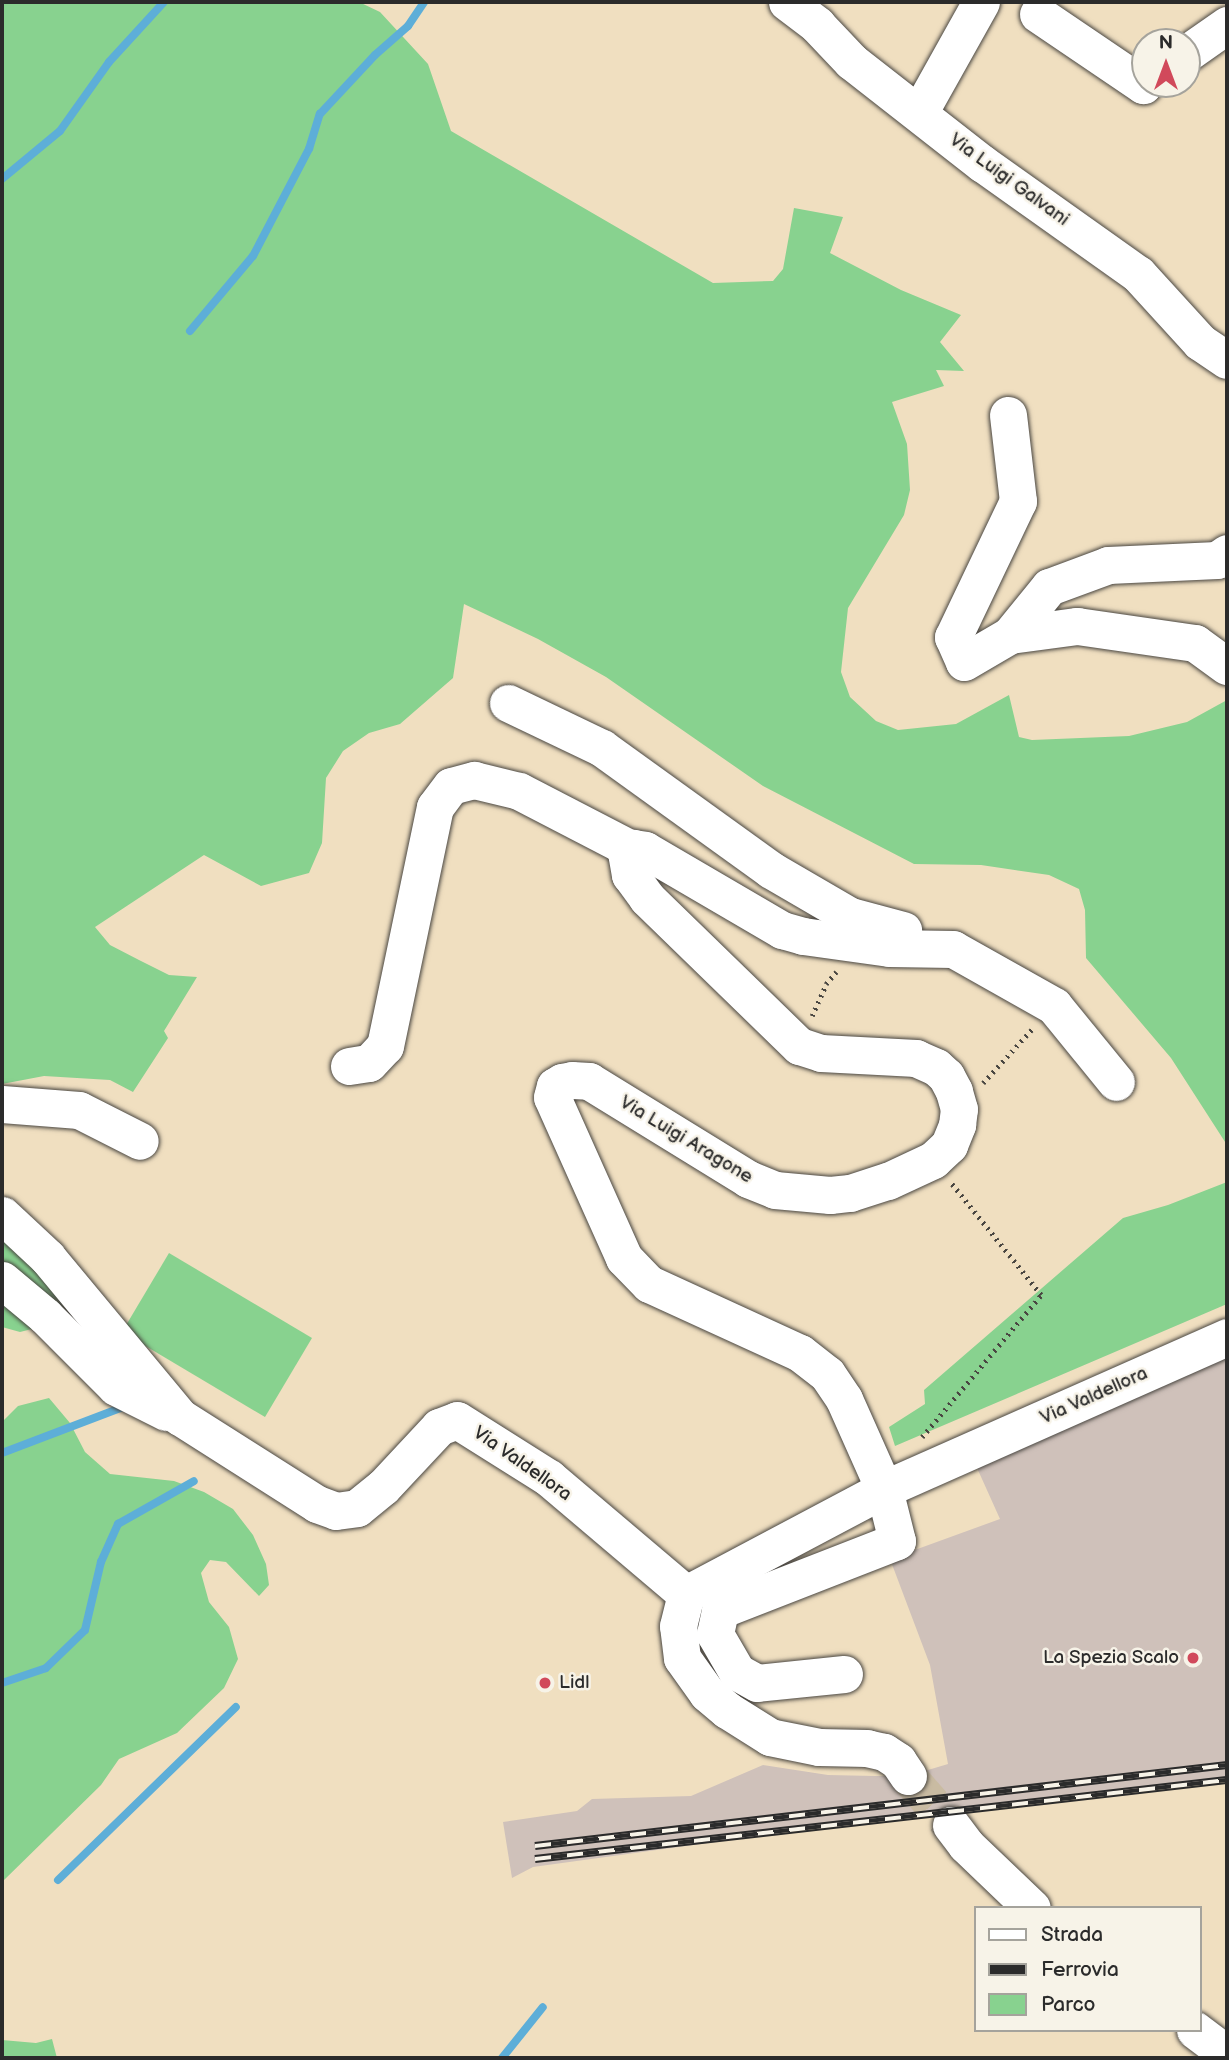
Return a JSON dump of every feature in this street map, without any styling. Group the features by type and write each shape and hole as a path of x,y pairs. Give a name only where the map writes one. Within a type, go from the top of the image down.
{"street":[{"name":"Via Luigi Galvani","path":"787,2 817,25 851,61 983,164 1138,274 1200,342 1227,360"},
{"path":"919,113 983,2 1046,8 1131,75"},
{"path":"1201,43 1227,25"},
{"path":"1008,415 1018,501 953,637 964,662 1010,635 1049,587 1108,565 1217,559 1227,553"},
{"path":"1010,635 1077,626 1195,643 1227,666"},
{"path":"508,703 602,748 771,870 850,916 915,933 953,949 1054,1006 1116,1082"},
{"path":"349,1066 369,1063 385,1046 435,807 451,786 474,780 519,791 631,849 645,850 782,930 814,938 889,948 953,949"},
{"path":"631,849 626,853 625,862 630,875 647,898 799,1046 821,1053 916,1058 946,1076 959,1109"},
{"name":"Via Luigi Aragone","path":"884,1489 844,1399 827,1374 800,1353 773,1338 649,1284 624,1258 552,1097 555,1086 572,1080 589,1081 724,1166 775,1190 831,1195 850,1193 888,1181 933,1160 949,1145 959,1109"},
{"path":"2,1104 79,1110 140,1141"},
{"name":"Via Valdellora","path":"2,1215 47,1257 180,1417"},
{"name":"Via Valdellora","path":"2,1280 45,1316 116,1387 180,1417 317,1504 336,1511 357,1508 383,1486 439,1427 457,1420 549,1479 685,1594 884,1489 1227,1338"},
{"path":"844,1674 757,1684 737,1672 715,1634 720,1610 897,1541 884,1489"},
{"path":"685,1594 678,1626 682,1658 707,1693 727,1710 770,1737 819,1747 867,1748 884,1752 898,1761 908,1776"},
{"path":"951,1825 966,1845 1030,1906"},
{"path":"1201,2026 1227,2035"},
{"path":"1198,2032 1227,2054"}],"path":[{"path":"799,1046 826,984 862,944"},
{"path":"959,1109 1054,1006"},
{"path":"917,1445 1041,1296 933,1160"}],"shaded area":[{"path":"1227,1351 1227,1779 932,1812 533,1867 512,1878 503,1822 577,1811 592,1799 691,1796 763,1765 828,1775 908,1776 948,1764 930,1665 890,1559 1000,1519 973,1459"}],"green space":[{"path":"2,2 359,2 380,12 428,64 451,131 713,283 773,281 783,269 794,208 843,217 830,253 901,290 961,315 940,342 964,371 936,370 944,386 892,402 907,444 910,490 904,515 848,608 841,672 850,697 876,721 898,730 956,724 1009,695 1019,737 1032,740 1129,736 1187,722 1227,700 1227,1145 1171,1058 1086,958 1085,910 1079,889 1049,875 981,865 914,864 763,786 606,677 538,639 464,604 453,678 400,724 369,733 343,751 326,778 322,843 309,873 261,886 204,855 95,927 110,945 169,975 197,977 164,1031 168,1038 133,1092 110,1080 44,1076 2,1084"},
{"path":"1227,1182 1227,1304 895,1446 889,1427 925,1404 924,1390 1123,1218 1168,1205"},
{"path":"2,1231 71,1305 67,1320 20,1332 2,1327"},
{"path":"169,1253 312,1338 265,1417 122,1332"},
{"path":"49,1398 70,1423 85,1452 110,1474 174,1481 204,1492 233,1509 253,1535 266,1564 269,1585 259,1596 226,1562 210,1560 201,1573 209,1602 229,1627 238,1659 224,1688 177,1733 119,1759 101,1785 2,1882 2,1422 18,1406"},
{"path":"52,2039 57,2058 2,2058 2,2040 36,2043"}],"waterway":[{"path":"2,179 60,131 109,62 164,2"},
{"path":"190,331 253,256 309,149 320,114 375,55 408,26 424,2"},
{"path":"2,1453 126,1406"},
{"path":"2,1683 46,1668 85,1630 101,1562 118,1524 194,1481"},
{"path":"58,1880 236,1707"},
{"path":"502,2058 543,2007"}],"tunnel":[{"path":"908,1776 951,1825"}],"railway":[{"path":"535,1846 1227,1765"},
{"path":"535,1859 1227,1780"}],"place":[{"name":"La Spezia Scalo","path":"1193,1658"},
{"name":"Lidl","path":"545,1683"}]}
